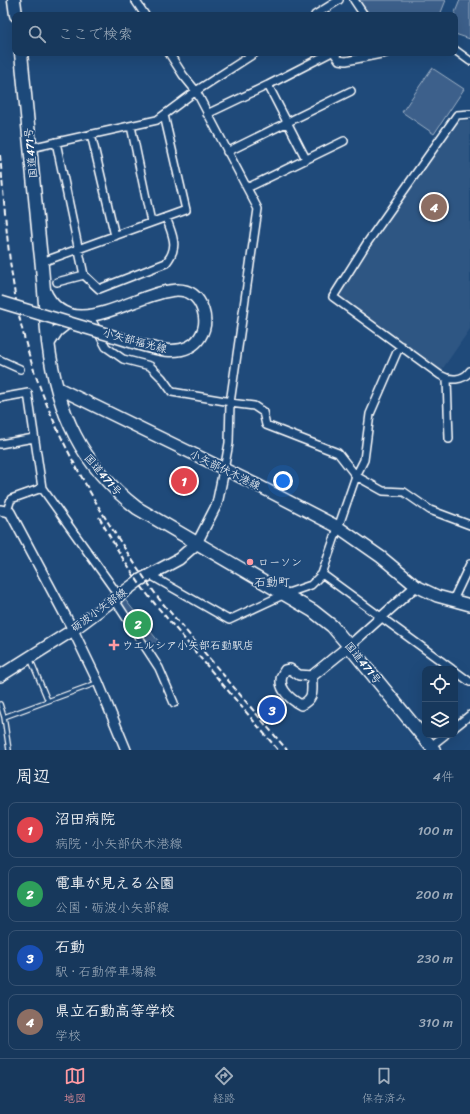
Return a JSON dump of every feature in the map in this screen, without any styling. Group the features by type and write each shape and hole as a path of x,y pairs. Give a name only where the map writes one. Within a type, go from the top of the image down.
{"highway":[{"path":"14,0 16,12"},
{"name":"国道471号","path":"21,56 42,262 48,343 58,388 77,440 85,454 108,484 137,508 285,594 332,626 432,748"}],"main road":[{"path":"43,287 47,296 56,308 76,317"},
{"name":"小矢部福光線","path":"0,302 167,351 180,350 193,345 198,340 205,326 203,310 196,298 182,290 158,293 114,310 76,317 62,325 48,343"},
{"name":"小矢部伏木港線","path":"58,388 255,484 338,527 381,558 416,586 437,596 470,605"},
{"name":"砺波小矢部線","path":"0,676 73,630 116,597 150,575 179,559 198,543"},
{"path":"312,676 349,646"}],"street":[{"path":"135,0 143,12"},
{"path":"320,12 339,0"},
{"path":"354,0 362,12"},
{"path":"458,52 470,61"},
{"path":"171,56 183,75 196,91 258,209 231,402 229,443 218,504 198,543"},
{"path":"30,148 157,120 196,91 250,56"},
{"path":"207,114 324,56"},
{"path":"336,56 339,60 346,61 371,56"},
{"path":"268,85 306,159"},
{"path":"227,152 351,91"},
{"path":"470,114 457,115 367,243 333,297 447,379 454,380 467,376 470,371"},
{"path":"42,262 186,210 164,115"},
{"path":"131,126 151,222"},
{"path":"91,134 115,236"},
{"path":"56,142 84,275 99,289 166,263 172,256 175,246 166,217"},
{"path":"247,188 344,142"},
{"path":"57,282 84,275"},
{"path":"89,315 106,347 123,359 150,366 162,378 172,392 254,406 263,412 266,425 338,453 356,476 383,491 404,492 430,510 470,525"},
{"path":"150,575 229,620 285,594 311,585 322,574 356,476 364,460 370,414 401,346"},
{"path":"0,360 20,369"},
{"path":"447,379 449,439"},
{"path":"0,398 28,393 42,488 116,597 159,668 174,703"},
{"path":"0,444 34,438"},
{"path":"42,488 11,500 3,511 10,512 73,630 98,682 126,750"},
{"path":"453,600 470,564"},
{"path":"322,574 448,666"},
{"path":"349,646 416,586"},
{"path":"458,673 470,682"},
{"path":"458,725 470,715"},
{"path":"432,748 442,738"}],"lane":[{"path":"30,657 48,701"},
{"path":"4,718 98,682"},
{"path":"0,704 4,718 9,750"}],"shaded area":[{"path":"359,0 446,0 441,12 368,12"},
{"path":"460,0 470,0 470,39 458,35 458,12 455,12"},
{"path":"432,68 464,89 434,134 402,112"},
{"path":"457,121 470,121 470,329 441,371 341,299 340,292"},
{"path":"123,597 159,642 149,649 119,601"}],"railway":[{"path":"0,155 10,259 20,320 30,358 58,431 115,534 159,599 287,750"},
{"path":"99,517 125,562 147,594 278,750"}],"place":[{"name":"県立石動高等学校","path":"434,207"},
{"name":"沼田病院","path":"184,481"},
{"name":"ローソン","path":"250,562"},
{"name":"電車が見える公園","path":"138,624"},
{"name":"ウエルシア小矢部石動駅店","path":"114,645"},
{"name":"石動","path":"272,710"}],"district":[{"name":"石動町","path":"272,582"}]}
